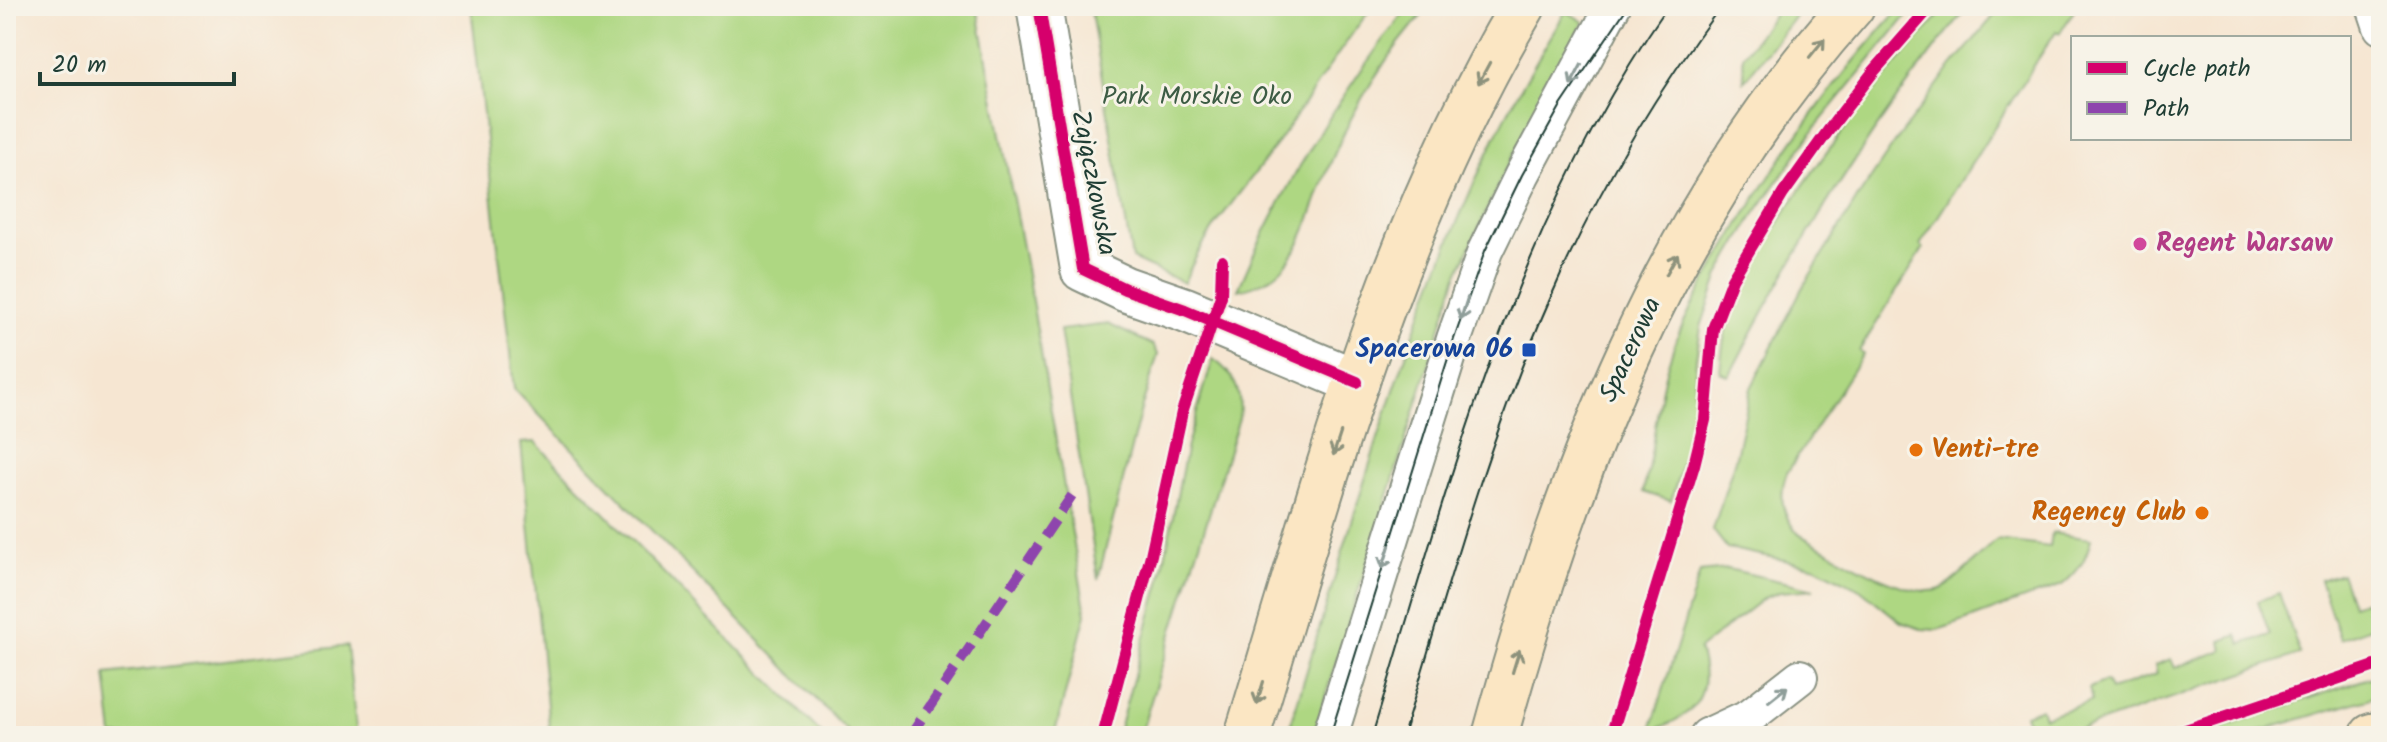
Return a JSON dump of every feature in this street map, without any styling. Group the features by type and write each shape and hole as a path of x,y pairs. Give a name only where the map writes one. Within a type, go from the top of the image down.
{"main road":[{"path":"1247,736 1357,382 1390,287 1466,108 1523,6"},
{"name":"Spacerowa","path":"1495,736 1570,493 1610,391 1647,311 1736,158 1808,59 1852,6"},
{"path":"2372,736 2381,734"}],"street":[{"name":"Zajączkowska","path":"1039,6 1083,269 1125,289 1185,310 1357,382"}],"lane":[{"path":"1330,736 1454,339 1485,251 1613,6"},
{"path":"2374,6 2381,27"},
{"path":"1707,736 1750,716 1800,677"}],"green space":[{"path":"471,6 977,6 1086,614 1054,736 852,736 514,389"},
{"name":"Park Morskie Oko","path":"1090,6 1373,6 1213,229 1184,283 1132,259"},
{"path":"1409,6 1430,6 1399,42 1362,99 1341,140 1293,255 1271,278 1238,290 1273,215 1314,142 1359,73"},
{"path":"1780,6 1803,6 1744,81 1743,56"},
{"path":"1902,6 1915,6 1818,124 1752,218 1719,275 1701,327 1696,358 1693,423 1671,501 1643,492 1664,377 1691,308 1782,159 1827,95"},
{"path":"1948,6 1969,6 1901,93 1839,184 1729,376 1720,372 1731,310 1745,277 1765,243 1843,131"},
{"path":"2002,6 2077,6 2060,33 2056,31 1920,245 1923,249 1859,351 1863,354 1787,473 1783,506 1789,521 1800,535 1890,582 1927,591 1946,586 1997,540 2050,547 2052,533 2091,539 2081,565 2062,585 1937,630 1921,629 1901,622 1860,589 1817,567 1727,548 1713,530 1736,456 1751,388 1801,290 1898,138"},
{"path":"1566,11 1584,22 1504,172 1456,278 1313,736 1287,736 1377,442 1427,296 1496,136"},
{"path":"1108,324 1153,345 1158,354 1098,579 1060,330"},
{"path":"1213,359 1232,377 1238,392 1239,418 1140,736 1117,736 1160,583 1187,445"},
{"path":"535,442 824,736 550,736 521,443"},
{"path":"1728,569 1814,589 1780,592 1764,598 1699,649 1704,677 1699,699 1684,715 1659,728 1662,736 1649,736 1700,572"},
{"path":"2341,573 2352,605 2381,595 2381,624 2340,639 2320,580"},
{"path":"2279,593 2300,654 2061,736 2032,736 2025,714 2041,708 2044,717 2092,701 2089,688 2106,681 2110,690 2157,674 2155,665 2171,659 2175,668 2223,650 2221,641 2237,635 2241,644 2270,635 2258,601"},
{"path":"347,646 357,736 113,736 106,674"},
{"path":"2381,674 2381,695 2243,736 2197,736"}],"tram line":[{"path":"1330,736 1454,339 1485,251 1560,107 1628,6"},
{"path":"1372,736 1459,452 1527,267 1568,177 1614,90 1668,6"},
{"path":"1403,736 1488,460 1550,299 1586,222 1627,148 1721,6"}],"marked path":[{"path":"910,736 1077,488"}],"cycle path":[{"path":"1039,6 1083,269 1125,289 1185,310 1357,382"},
{"path":"1611,736 1694,465 1705,420 1713,329 1732,279 1783,194 1828,131 1874,71 1931,6"},
{"path":"1103,736 1151,555 1182,412 1221,296 1222,260"},
{"path":"2168,736 2381,664"}],"place":[{"name":"Regent Warsaw","path":"2140,244"},
{"name":"Spacerowa 06","path":"1529,350"},
{"name":"Venti-tre","path":"1916,450"},
{"name":"Regency Club","path":"2202,513"}]}
